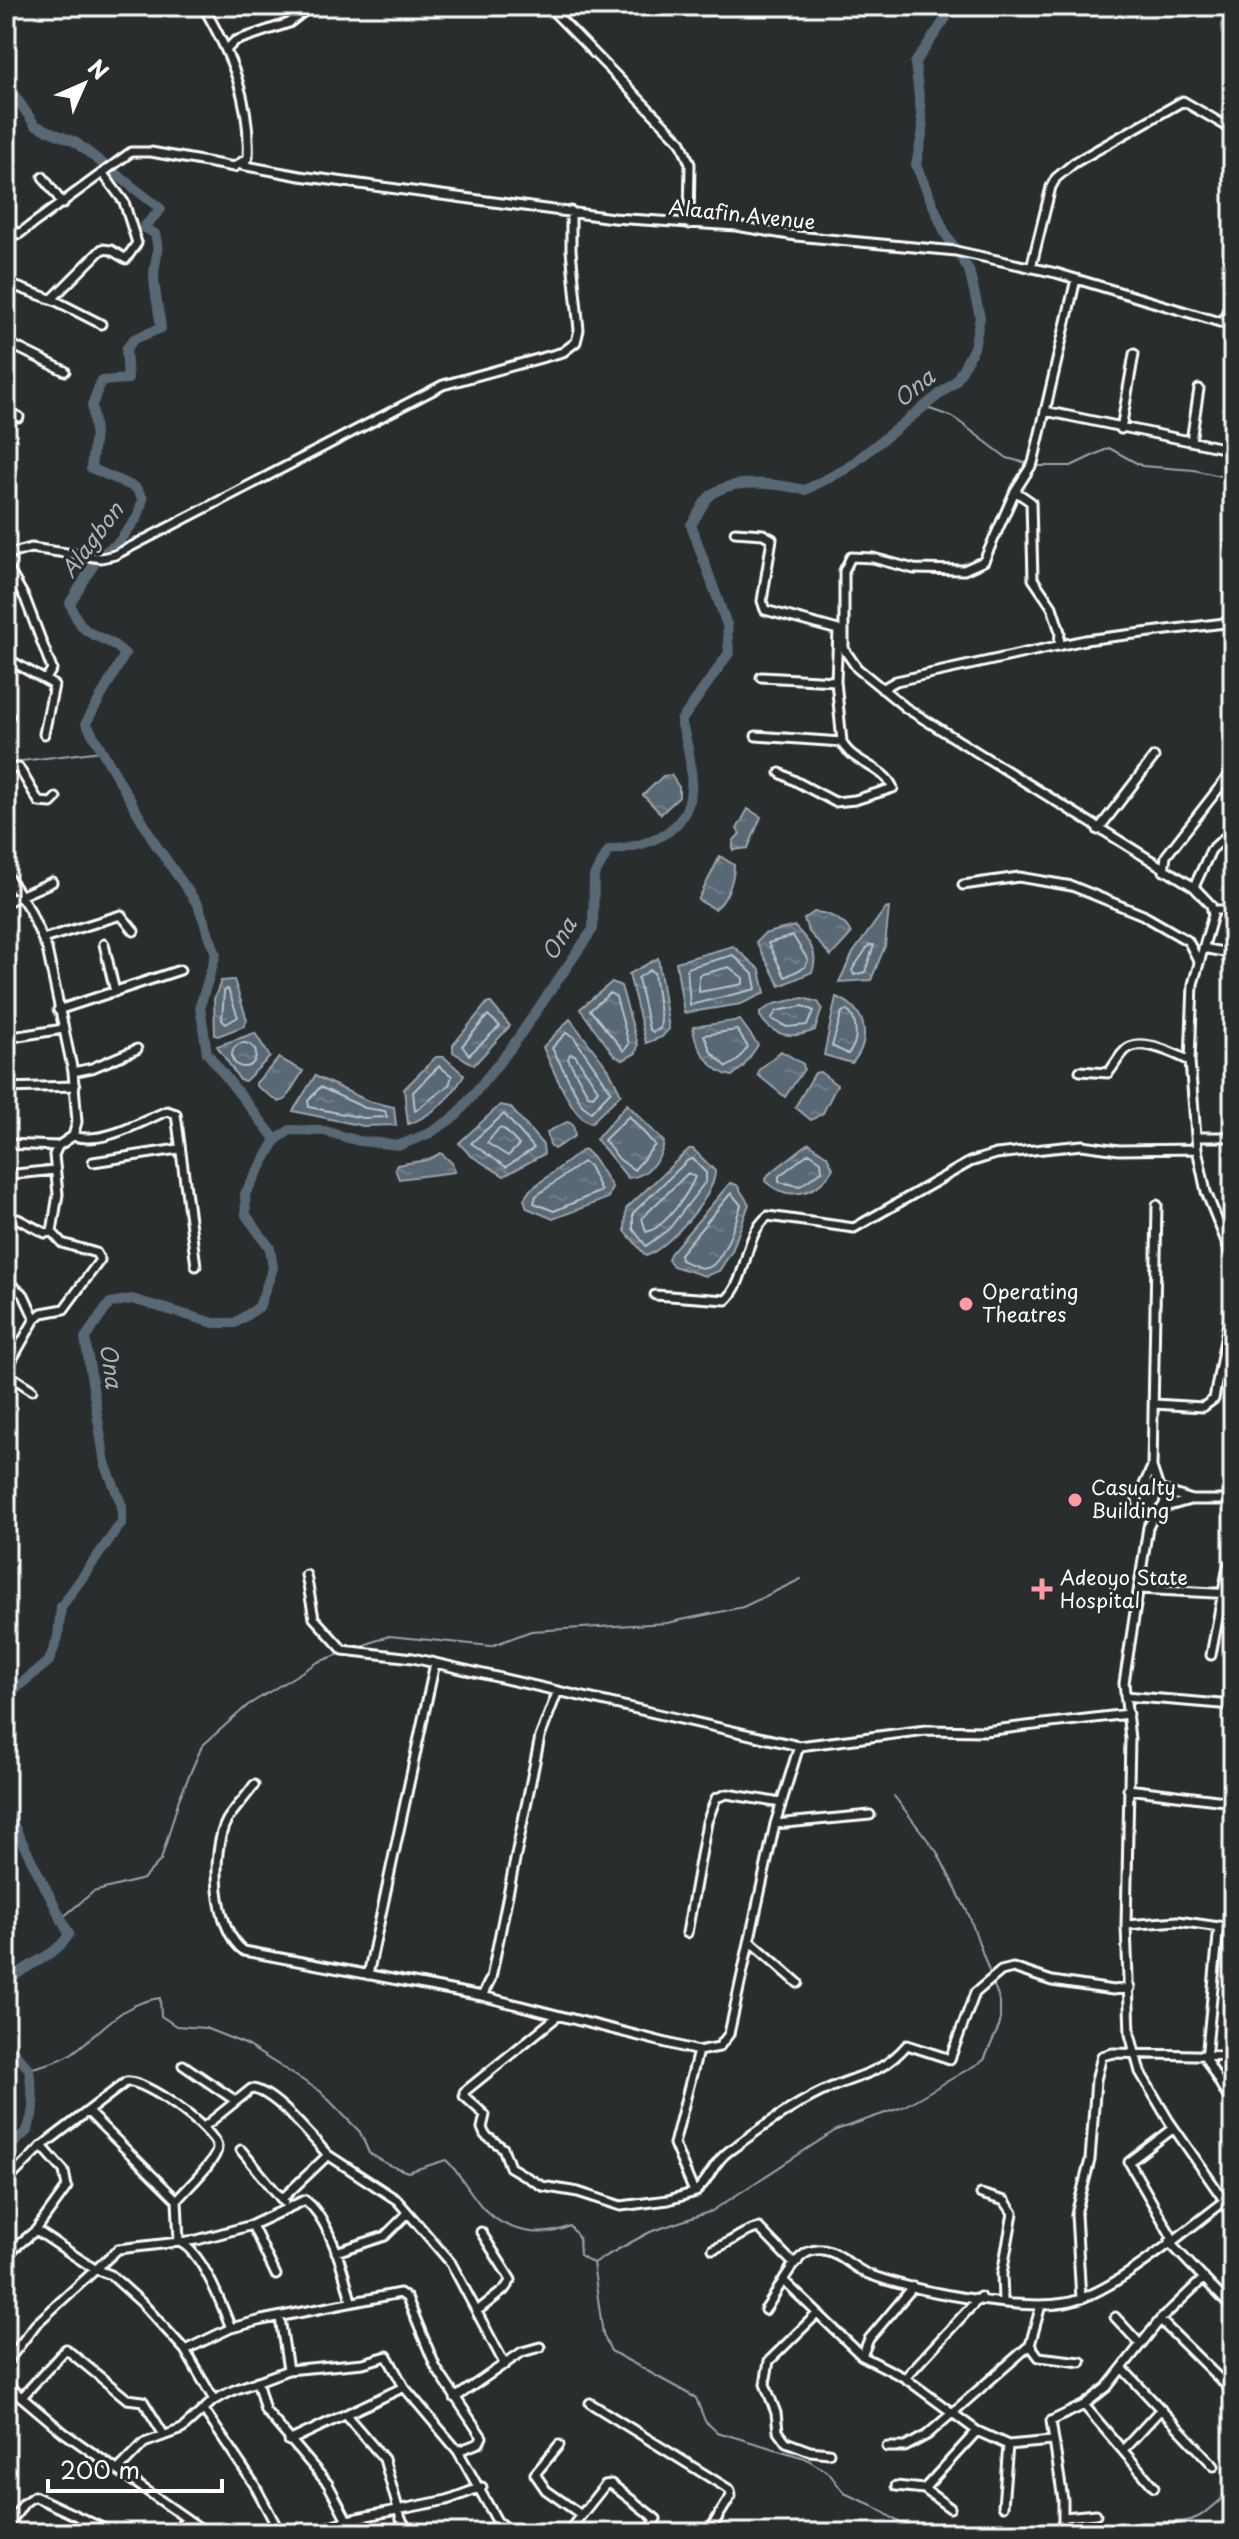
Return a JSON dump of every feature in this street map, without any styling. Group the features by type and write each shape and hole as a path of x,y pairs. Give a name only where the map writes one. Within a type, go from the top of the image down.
{"street":[{"path":"203,6 228,48 240,80 247,120 248,158 241,165"},
{"path":"228,48 235,41 289,23 311,6"},
{"path":"548,6 681,142 690,164 689,224"},
{"path":"1031,268 1051,187 1056,178 1074,163 1183,101 1233,130"},
{"name":"Alaafin Avenue","path":"106,174 138,151 227,167 241,165 300,176 571,211 956,251 1076,279 1233,326"},
{"path":"6,227 19,234 106,174 124,202 137,243 126,259 107,248 102,249 52,299"},
{"path":"43,177 63,204"},
{"path":"6,555 31,548 101,558 115,555 443,385 543,360 572,347 578,337 579,314 571,250 571,211"},
{"path":"1076,279 1031,466 1015,491 996,539 977,567 964,570 914,569 873,558 848,559 844,571 844,649 857,668 906,708 1194,887 1213,910"},
{"path":"6,283 52,299 101,324"},
{"path":"1223,323 1233,294"},
{"path":"6,342 65,371"},
{"path":"1121,429 1134,354"},
{"path":"1191,441 1199,389"},
{"path":"6,411 19,417"},
{"path":"1045,411 1233,450"},
{"path":"1015,491 1031,502 1033,579 1052,607 1060,632 1059,646"},
{"path":"735,532 763,534 772,539 763,608 837,628 836,681 842,742 845,748 892,782 892,789 855,800 835,802 780,773"},
{"path":"6,565 44,642 52,669 46,679"},
{"path":"882,689 896,681 1105,636 1233,622"},
{"path":"836,656 848,654"},
{"path":"6,658 55,687 44,734"},
{"path":"761,677 836,681"},
{"path":"756,736 842,742"},
{"path":"1098,830 1154,757"},
{"path":"6,769 19,768 39,802 51,803 56,798"},
{"path":"1164,871 1166,856 1233,770"},
{"path":"1194,887 1211,850 1224,838"},
{"path":"6,874 22,897 51,963 75,1086 77,1122 73,1136 58,1146 54,1155 58,1194 52,1232"},
{"path":"963,885 1019,877 1072,886 1143,915 1185,939 1193,945 1199,962"},
{"path":"6,902 52,882"},
{"path":"1213,910 1233,910"},
{"path":"1213,910 1190,1010 1190,1061 1197,1149 1206,1192 1230,1242 1233,1259"},
{"path":"43,939 121,915 134,931"},
{"path":"104,944 115,992"},
{"path":"1203,948 1233,954"},
{"path":"58,1010 180,970"},
{"path":"6,1038 63,1029"},
{"path":"1080,1071 1108,1073 1125,1050 1134,1046 1161,1050 1190,1061"},
{"path":"73,1072 92,1068 137,1049"},
{"path":"6,1088 75,1086"},
{"path":"73,1136 85,1138 123,1130 171,1110 176,1114 178,1149 195,1239 196,1266"},
{"path":"1197,1137 1233,1137"},
{"path":"6,1144 58,1146"},
{"path":"655,1295 726,1300 739,1279 756,1230 768,1216 854,1228 986,1156 1082,1145 1119,1150 1197,1149"},
{"path":"93,1162 178,1149"},
{"path":"6,1175 55,1170"},
{"path":"1148,1527 1165,1497 1152,1467 1157,1205"},
{"path":"18,1219 45,1233 52,1232"},
{"path":"32,1390 6,1372 35,1319 42,1313 64,1309 100,1260 96,1253 62,1243 52,1232"},
{"path":"6,1281 24,1295 35,1319"},
{"path":"1154,1404 1203,1407 1214,1399 1233,1296"},
{"path":"1152,1467 1138,1498 1148,1527 1125,1674 1130,1824 1126,1925 1133,2053 1140,2072 1174,2128 1233,2213"},
{"path":"1142,1489 1149,1485 1192,1500"},
{"path":"1143,1510 1160,1510 1192,1500 1233,1500"},
{"path":"1211,1655 1229,1593 1228,1566"},
{"path":"306,1575 314,1618 337,1647 435,1663 799,1746 926,1730 984,1731 1128,1714"},
{"path":"1139,1589 1229,1593"},
{"path":"368,1975 435,1663"},
{"path":"482,1996 491,1978 540,1737 557,1693"},
{"path":"1125,1696 1233,1705"},
{"path":"254,1785 227,1821 217,1871 229,1936 244,1951 482,1996 698,2051 719,2047 728,2039 775,1824 799,1746"},
{"path":"1128,1789 1233,1802"},
{"path":"687,1933 707,1822 716,1798 727,1794 781,1803"},
{"path":"775,1824 870,1815"},
{"path":"1126,1925 1178,1921 1233,1929"},
{"path":"1219,1926 1206,2055 1207,2064 1233,2106"},
{"path":"750,1941 798,1983"},
{"path":"558,2016 464,2092 464,2096 486,2118 482,2128 485,2135 503,2148 510,2167 542,2186 578,2192 606,2204 621,2206 668,2200 696,2192 712,2165 732,2149 824,2090 890,2065 907,2045 950,2059 975,1993 1001,1971 1013,1968 1052,1981 1113,1990 1130,1988"},
{"path":"696,2192 691,2189 674,2144 698,2051"},
{"path":"1081,2299 1076,2214 1093,2141 1098,2070 1106,2054 1233,2056"},
{"path":"183,2065 236,2101"},
{"path":"6,2182 42,2146 88,2112 99,2099 133,2080 158,2092 184,2115 205,2126 216,2143 216,2156 177,2200"},
{"path":"205,2126 251,2089 263,2091 328,2155 385,2191 408,2213 451,2263 505,2365"},
{"path":"88,2112 177,2200 179,2242"},
{"path":"1174,2128 1129,2162 1171,2240 1233,2309"},
{"path":"6,2255 36,2230 67,2187 64,2171 42,2146"},
{"path":"241,2150 283,2198 286,2208"},
{"path":"283,2198 328,2155"},
{"path":"981,2194 1005,2201 1013,2213 1000,2286 1003,2300"},
{"path":"765,2310 798,2261 811,2251 831,2252 866,2273 913,2287 1041,2305 1081,2299 1233,2195"},
{"path":"6,2363 36,2324 93,2268 118,2249 179,2242 252,2225 305,2200 313,2207 336,2252 351,2301"},
{"path":"336,2252 385,2236 408,2213"},
{"path":"252,2225 276,2275"},
{"path":"713,2249 738,2240 748,2230 759,2228 791,2261 798,2261"},
{"path":"36,2230 93,2268 111,2275 185,2350 214,2400"},
{"path":"477,2311 504,2290 511,2280 481,2232"},
{"path":"179,2242 188,2245 215,2289 231,2328"},
{"path":"1063,2533 1064,2517 1051,2421 1084,2405 1116,2378 1160,2320 1204,2278"},
{"path":"785,2282 862,2356 905,2378 977,2431 1008,2445 1052,2441"},
{"path":"862,2356 869,2339 913,2287"},
{"path":"185,2350 231,2328 392,2293 407,2298 436,2368 482,2437 479,2443 458,2451"},
{"path":"905,2378 980,2297"},
{"path":"887,2447 916,2443 1030,2345 1041,2305"},
{"path":"817,2314 769,2361 765,2384 776,2413 778,2431 786,2442 810,2451 829,2453"},
{"path":"1115,2317 1140,2344"},
{"path":"280,2318 288,2370"},
{"path":"1160,2320 1233,2392"},
{"path":"1030,2345 1039,2357 1081,2362"},
{"path":"455,2398 522,2352 540,2347"},
{"path":"22,2397 66,2349 127,2399 143,2401 164,2435"},
{"path":"119,2469 144,2443 182,2429 214,2400 257,2381 288,2370 363,2363 387,2356 404,2387 458,2451 482,2487 497,2521 512,2533"},
{"path":"1122,2368 1214,2466"},
{"path":"257,2381 265,2410 328,2484 347,2520"},
{"path":"6,2384 63,2432 207,2533"},
{"path":"289,2441 404,2387"},
{"path":"590,2403 730,2490 731,2496 708,2533"},
{"path":"1084,2405 1154,2487"},
{"path":"1123,2450 1161,2409"},
{"path":"204,2410 254,2484 280,2533"},
{"path":"346,2415 384,2459 410,2533"},
{"path":"924,2489 977,2431"},
{"path":"559,2445 535,2474 546,2490 580,2514"},
{"path":"1003,2506 1008,2445"},
{"path":"567,2533 605,2485 611,2484 656,2519 649,2533"},
{"path":"896,2486 924,2489 950,2508"},
{"path":"314,2533 347,2520 400,2511 482,2487"},
{"path":"6,2529 24,2503 34,2496 113,2533"},
{"path":"1064,2517 1096,2514"},
{"path":"172,2533 187,2520"}],"water":[{"path":"671,775 679,787 679,797 661,814 643,795 663,776"},
{"path":"748,809 761,817 748,848 733,850 733,841 740,834 737,829"},
{"path":"720,856 734,865 734,871 726,895 715,909 698,900"},
{"path":"889,908 885,946 871,980 839,982 853,953 885,909"},
{"path":"814,912 836,918 851,934 831,956 809,932 804,919"},
{"path":"794,926 814,952 814,965 812,972 780,986 756,942 764,934"},
{"path":"733,946 760,970 765,993 741,1004 684,1013 676,962"},
{"path":"658,958 669,1029 662,1037 646,1043 629,974"},
{"path":"234,980 247,1020 244,1026 218,1036 215,1035 214,999 221,981"},
{"path":"612,982 621,986 638,1045 636,1053 623,1060 614,1055 580,1009"},
{"path":"836,997 854,1008 863,1025 863,1044 852,1063 824,1055"},
{"path":"803,998 818,1002 822,1008 815,1030 799,1035 784,1034 771,1028 760,1016 760,1012 774,1004"},
{"path":"487,1003 491,1003 510,1026 474,1065 453,1052 453,1045"},
{"path":"570,1019 609,1070 621,1094 591,1123 570,1102 543,1047"},
{"path":"740,1020 758,1045 743,1067 732,1076 718,1070 705,1058 693,1027"},
{"path":"255,1033 270,1057 245,1081 240,1080 217,1046"},
{"path":"781,1051 803,1064 804,1069 785,1097 758,1075 760,1069"},
{"path":"436,1057 444,1057 464,1075 440,1105 408,1124 404,1089"},
{"path":"279,1058 303,1071 285,1100 279,1102 256,1083"},
{"path":"820,1072 837,1085 823,1113 811,1120 795,1107 815,1073"},
{"path":"315,1076 368,1101 394,1107 396,1125 363,1126 293,1111"},
{"path":"627,1104 664,1142 652,1166 628,1178 596,1139"},
{"path":"500,1105 510,1107 543,1145 544,1154 504,1176 470,1155 459,1143"},
{"path":"567,1122 573,1124 575,1136 554,1149 547,1132"},
{"path":"809,1143 827,1156 833,1168 820,1184 793,1193 783,1192 765,1181 768,1175"},
{"path":"584,1149 612,1187 608,1198 553,1219 527,1208 524,1199 530,1190"},
{"path":"689,1149 693,1149 715,1171 713,1181 689,1220 666,1243 646,1256 625,1231 626,1209"},
{"path":"441,1153 452,1163 455,1172 399,1179 395,1169 397,1165 427,1160"},
{"path":"730,1183 737,1185 749,1204 732,1251 719,1271 705,1276 673,1266 668,1260 670,1254"}],"waterway":[{"name":"Ona","path":"6,1696 49,1661 58,1637 61,1607 122,1522 122,1506 105,1463 85,1338 110,1303 132,1299 214,1323 235,1323 259,1307 273,1268 270,1248 246,1215 245,1194 276,1140 290,1130 325,1131 359,1141 400,1145 430,1133 456,1116 511,1048 593,929 594,876 609,850 660,837 676,825 686,810 691,792 691,771 681,721 729,653 727,625 691,525 708,498 717,491 741,484 768,484 805,490 846,469 956,381 974,348 980,317 969,270 945,233 916,165 923,130 915,63 954,6"},
{"name":"Ona","path":"1096,6 1187,12 1197,6"},
{"name":"Alagbon","path":"6,83 35,125 75,142 161,209 144,227 155,234 157,241 154,277 161,328 134,339 126,349 128,379 101,381 92,405 95,433 91,468 136,488 143,499 137,518 117,544 99,556 70,603 75,616 87,631 125,654 86,723 156,845 198,905 216,954 200,1006 207,1053 276,1140"},
{"path":"924,407 953,417 1007,458 1030,464"},
{"path":"1036,466 1071,466 1109,448 1142,466 1194,470 1233,479"},
{"path":"6,763 101,751"},
{"path":"356,1648 389,1636 491,1646 531,1631 667,1623 743,1607 801,1579"},
{"path":"62,1918 93,1892 143,1879 161,1860 179,1799 202,1746 248,1705 318,1662 343,1653"},
{"path":"894,1796 937,1852 969,1915 991,1977"},
{"name":"Ona","path":"6,1810 69,1934 57,1948 6,1983"},
{"path":"593,2263 650,2232 712,2211 836,2130 903,2107 984,2060 1000,2024 1000,2001 993,1983"},
{"path":"29,2069 67,2057 122,2012 160,1998 161,2016 176,2026 205,2028 245,2044 320,2091 360,2132 369,2153 389,2165 408,2172 446,2160 484,2209 503,2223 537,2232 570,2226 579,2238 580,2255 593,2263 603,2334 611,2351 696,2398 705,2421 717,2432 805,2458 829,2473 844,2493 872,2505 916,2533"},
{"name":"Ona","path":"6,2043 29,2069 34,2109 27,2131 6,2150"},
{"path":"1131,2533 1146,2523 1181,2522 1198,2517 1217,2504 1233,2487"},
{"path":"1175,2523 1185,2533"}],"place":[{"name":"Operating Theatres","path":"966,1304"},
{"name":"Casualty Building","path":"1075,1500"},
{"name":"Adeoyo State Hospital","path":"1042,1589"}]}
